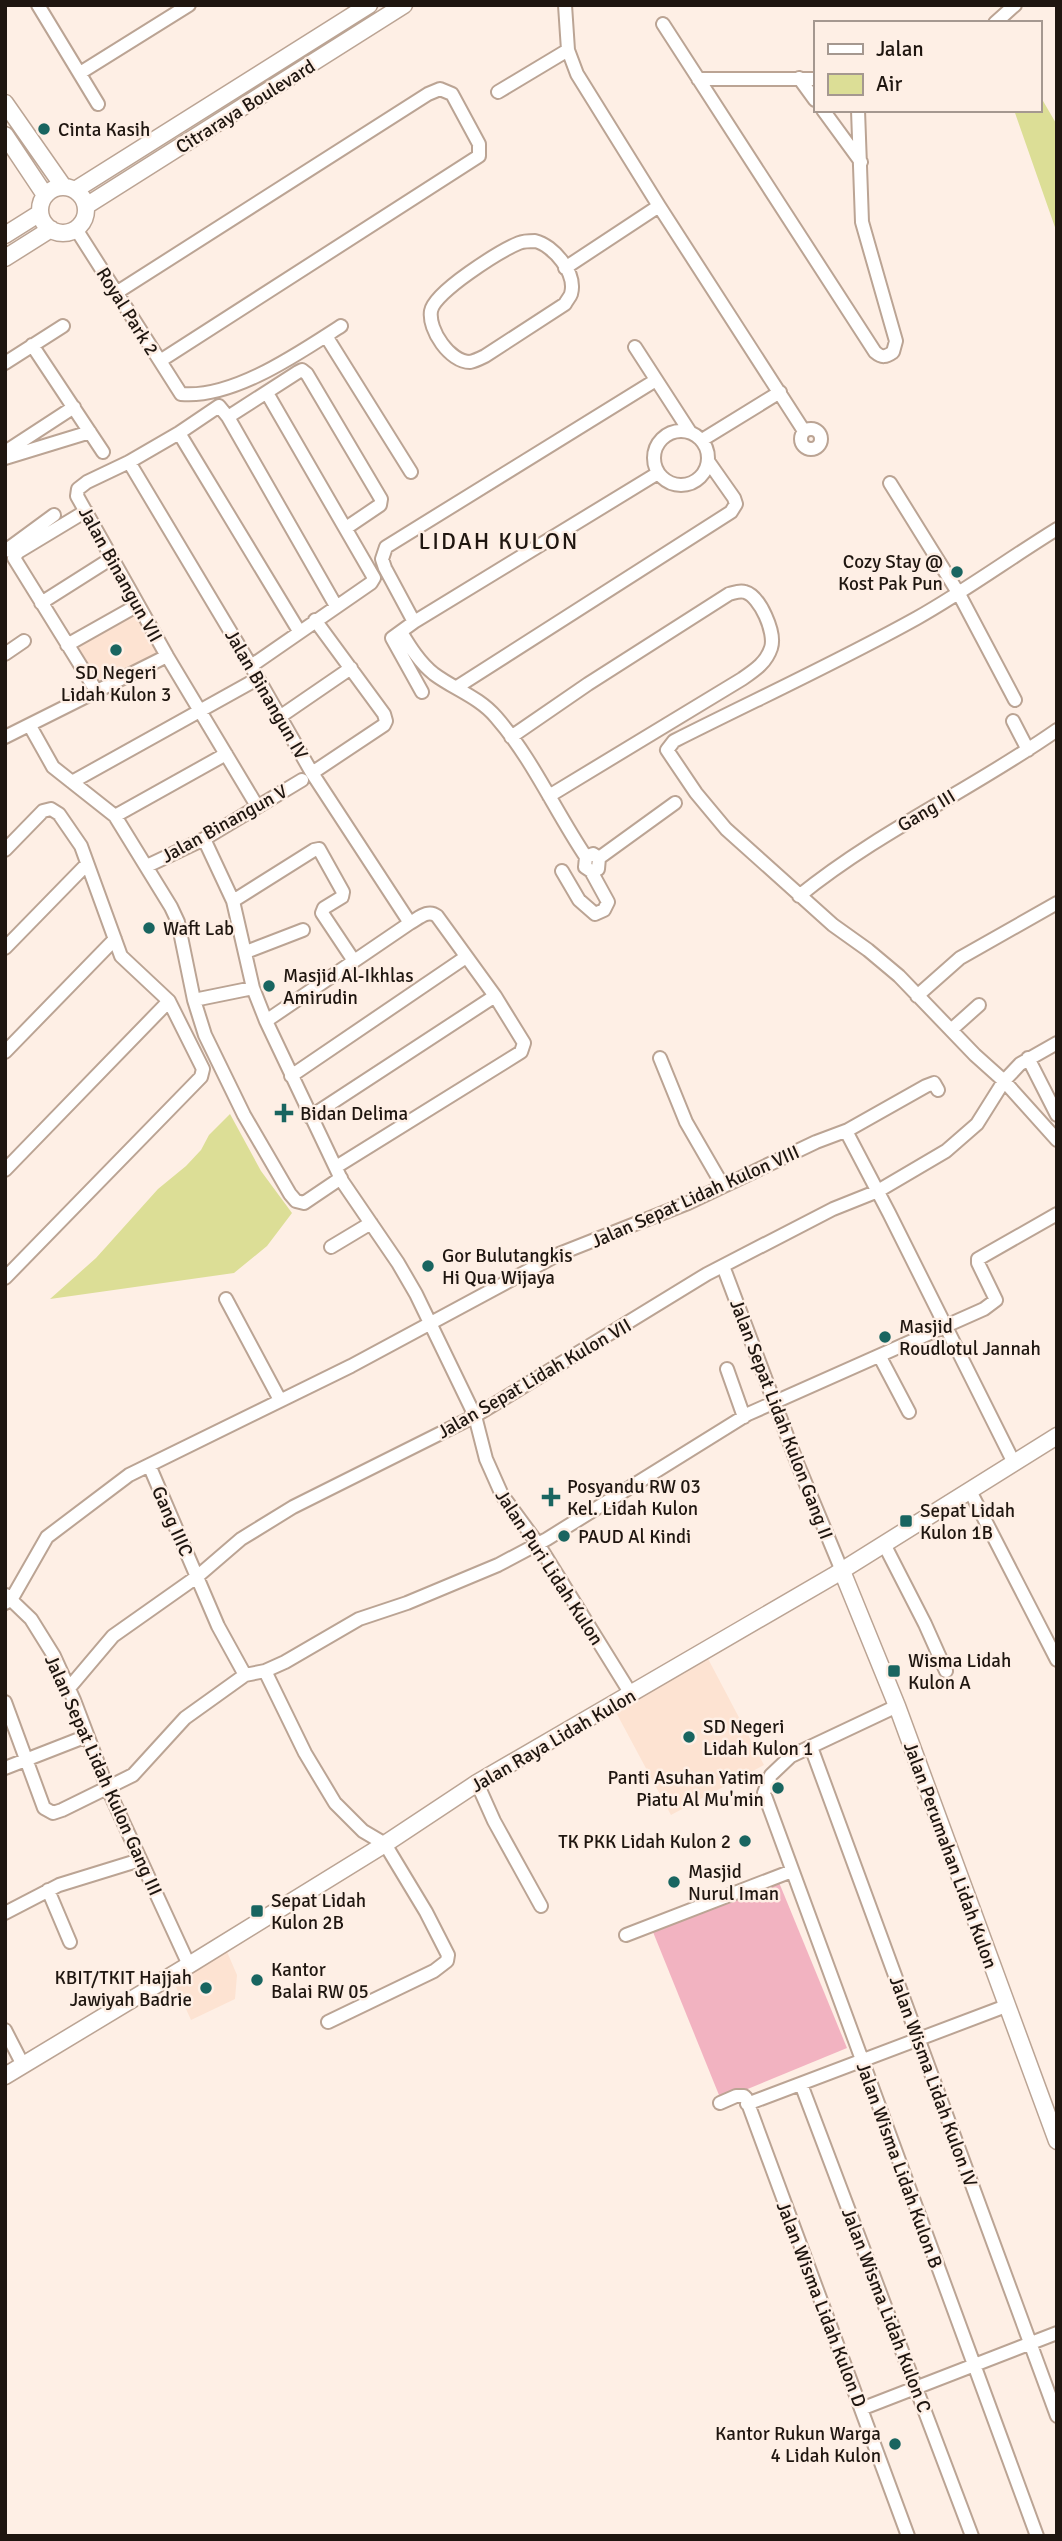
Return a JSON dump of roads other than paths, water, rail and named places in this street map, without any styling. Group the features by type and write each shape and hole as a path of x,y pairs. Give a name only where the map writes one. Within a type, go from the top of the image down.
{"main road":[{"name":"Citraraya Boulevard","path":"69,188 369,5"},
{"name":"Citraraya Boulevard","path":"86,206 404,5"},
{"path":"5,103 69,188 84,200 84,219 75,229 63,233 51,229 42,220 40,207 50,190 69,188"},
{"path":"5,135 45,195"},
{"path":"5,235 40,213"},
{"path":"5,258 51,229"},
{"name":"Jalan Raya Lidah Kulon","path":"5,2076 385,1844 477,1783 842,1571 1057,1436"},
{"name":"Jalan Perumahan Lidah Kulon","path":"842,1571 897,1706 1057,2141"}],"street":[{"path":"80,74 189,5"},
{"path":"565,5 568,50 577,74 804,430"},
{"path":"997,21 1014,5"},
{"path":"40,6 98,104"},
{"path":"663,24 875,352 886,357 893,352 896,341 862,222 858,112"},
{"path":"498,92 568,50"},
{"path":"799,78 814,99"},
{"path":"698,79 814,79"},
{"path":"116,293 428,94 440,89 452,94 479,144 479,156 160,361"},
{"path":"824,112 861,162"},
{"path":"565,268 659,206"},
{"name":"Royal Park 2","path":"75,229 181,394 238,384 326,336"},
{"path":"522,242 543,243 553,250 565,268 571,281 572,293 565,304 472,362 454,357 433,327 430,312 445,289 522,242"},
{"path":"5,363 62,326"},
{"path":"341,326 326,336 411,472"},
{"path":"32,345 103,452"},
{"path":"635,347 690,432 702,440 707,450 708,461 704,474 694,483 681,486 668,482 658,473 654,452 659,442 668,434 690,432"},
{"path":"336,606 226,414 267,393 298,372 304,372 381,499 380,505 345,528"},
{"path":"414,622 384,568 382,559 386,547 656,380"},
{"path":"702,440 780,392"},
{"path":"251,666 371,583 374,578 267,393"},
{"name":"Jalan Binangun VII","path":"226,414 216,406 179,433 87,482 78,489 77,496 167,656 257,806"},
{"path":"5,452 74,407"},
{"path":"5,458 90,432"},
{"path":"179,433 299,631"},
{"path":"457,687 731,512 736,504 734,498 708,461"},
{"name":"Jalan Binangun IV","path":"129,462 281,716 307,776 410,923"},
{"path":"422,692 392,638 658,473"},
{"path":"890,483 959,594 1015,700"},
{"path":"86,511 14,556 14,560 97,692"},
{"path":"5,551 54,515"},
{"path":"1057,529 959,594 821,669 674,741 667,752 726,829 833,925 869,950 899,976 1004,1081 1057,1140"},
{"path":"41,603 112,558"},
{"path":"511,737 729,594 740,591 748,593 760,607 768,620 773,639 762,665 549,796"},
{"path":"67,645 138,605"},
{"name":"Jalan Binangun V","path":"146,866 204,839 307,776 386,723 384,714 315,620"},
{"path":"401,632 414,653 434,673 487,709 511,737 593,857 598,869 591,871 608,902 604,910 595,914 579,900 562,871"},
{"path":"5,654 24,641"},
{"path":"5,737 167,656"},
{"path":"281,716 351,668"},
{"path":"72,782 257,679"},
{"path":"1013,721 1028,750"},
{"path":"30,726 53,767 115,816 178,922 194,1000 205,1035 244,1115 296,1201 304,1203 338,1173 524,1049 520,1034 495,996 435,914 426,914 410,923 266,1021"},
{"name":"Gang III","path":"799,896 882,836 1057,730"},
{"path":"115,816 226,754"},
{"path":"593,857 675,803"},
{"path":"5,850 43,811 51,809 59,814 81,846 121,956 169,1002 203,1069 201,1077 5,1278"},
{"name":"Jalan Puri Lidah Kulon","path":"204,839 233,901 253,989 310,1117 338,1173 398,1263 430,1324 475,1416 492,1477 502,1495 538,1544 631,1694"},
{"path":"233,901 319,849 343,892 341,897 324,908 322,913 354,961"},
{"path":"5,948 87,864"},
{"path":"917,996 960,958 1056,907"},
{"path":"246,952 303,930"},
{"path":"5,1052 115,939"},
{"path":"290,1076 466,957"},
{"path":"194,1000 253,989"},
{"path":"310,1117 495,996"},
{"path":"5,1170 169,1002"},
{"path":"951,1030 979,1005"},
{"name":"Jalan Sepat Lidah Kulon VII","path":"69,1688 113,1636 198,1576 241,1539 293,1507 475,1416 723,1266 833,1209 878,1191 921,1167 961,1140 977,1124 1004,1081 1028,1058 1057,1043"},
{"path":"660,1058 685,1122 723,1186"},
{"path":"1028,1058 1057,1115"},
{"name":"Jalan Sepat Lidah Kulon VIII","path":"7,1599 47,1537 111,1487 149,1465 430,1324 559,1254 723,1186 846,1131 926,1086 934,1083 938,1090"},
{"path":"846,1131 1014,1463"},
{"path":"5,1702 44,1808 52,1814 133,1774 178,1724 206,1700 245,1675 265,1671 297,1656 359,1619 407,1603 498,1565 538,1544 744,1417 946,1327 995,1302 995,1296 978,1259 1057,1214"},
{"path":"331,1247 371,1223"},
{"name":"Jalan Sepat Lidah Kulon Gang II","path":"723,1266 774,1403 842,1571"},
{"path":"226,1299 279,1400"},
{"path":"880,1357 909,1412"},
{"path":"727,1369 744,1417"},
{"name":"Gang IIIC","path":"149,1465 218,1626 245,1675"},
{"path":"970,1491 1057,1661"},
{"path":"884,1544 946,1671"},
{"name":"Jalan Sepat Lidah Kulon Gang III","path":"7,1599 31,1619 54,1656 107,1787 190,1965"},
{"path":"265,1671 305,1753 335,1803 363,1831 385,1844 448,1955 447,1961 434,1970 328,2022"},
{"path":"811,1747 897,1706"},
{"path":"5,1768 87,1736"},
{"name":"Jalan Wisma Lidah Kulon B","path":"811,1747 784,1761 771,1775 764,1793 1037,2536"},
{"name":"Jalan Wisma Lidah Kulon IV","path":"811,1747 1057,2416"},
{"path":"477,1783 494,1821 541,1906"},
{"path":"5,1913 48,1890 90,1874 140,1860"},
{"path":"626,1935 792,1871"},
{"path":"48,1890 71,1942"},
{"path":"720,2103 741,2095 746,2098 747,2104 1006,2006"},
{"path":"5,2030 23,2065"},
{"name":"Jalan Wisma Lidah Kulon C","path":"801,2084 972,2536"},
{"name":"Jalan Wisma Lidah Kulon D","path":"747,2104 908,2536"},
{"path":"861,2409 1057,2333"}],"water":[{"path":"1041,97 1057,125 1057,233 1015,112 1041,112"},
{"path":"230,1114 261,1171 292,1213 267,1246 234,1273 50,1299 96,1258 158,1189 186,1166 201,1150 209,1135"}],"place":[{"name":"Cinta Kasih","path":"44,129"},
{"name":"Cozy Stay @ Kost Pak Pun","path":"957,572"},
{"name":"SD Negeri Lidah Kulon 3","path":"116,650"},
{"name":"Waft Lab","path":"149,928"},
{"name":"Masjid Al-Ikhlas Amirudin","path":"269,986"},
{"name":"Bidan Delima","path":"284,1113"},
{"name":"Gor Bulutangkis Hi Qua Wijaya","path":"428,1266"},
{"name":"Masjid Roudlotul Jannah","path":"885,1337"},
{"name":"Posyandu RW 03 Kel. Lidah Kulon","path":"551,1497"},
{"name":"Sepat Lidah Kulon 1B","path":"906,1521"},
{"name":"PAUD Al Kindi","path":"564,1536"},
{"name":"Wisma Lidah Kulon A","path":"894,1671"},
{"name":"SD Negeri Lidah Kulon 1","path":"689,1737"},
{"name":"Panti Asuhan Yatim Piatu Al Mu'min","path":"778,1788"},
{"name":"TK PKK Lidah Kulon 2","path":"745,1841"},
{"name":"Masjid Nurul Iman","path":"674,1882"},
{"name":"Sepat Lidah Kulon 2B","path":"257,1911"},
{"name":"Kantor Balai RW 05","path":"257,1980"},
{"name":"KBIT/TKIT Hajjah Jawiyah Badrie","path":"206,1988"},
{"name":"Kantor Rukun Warga 4 Lidah Kulon","path":"895,2444"}],"district":[{"name":"LIDAH KULON","path":"499,541"}]}
